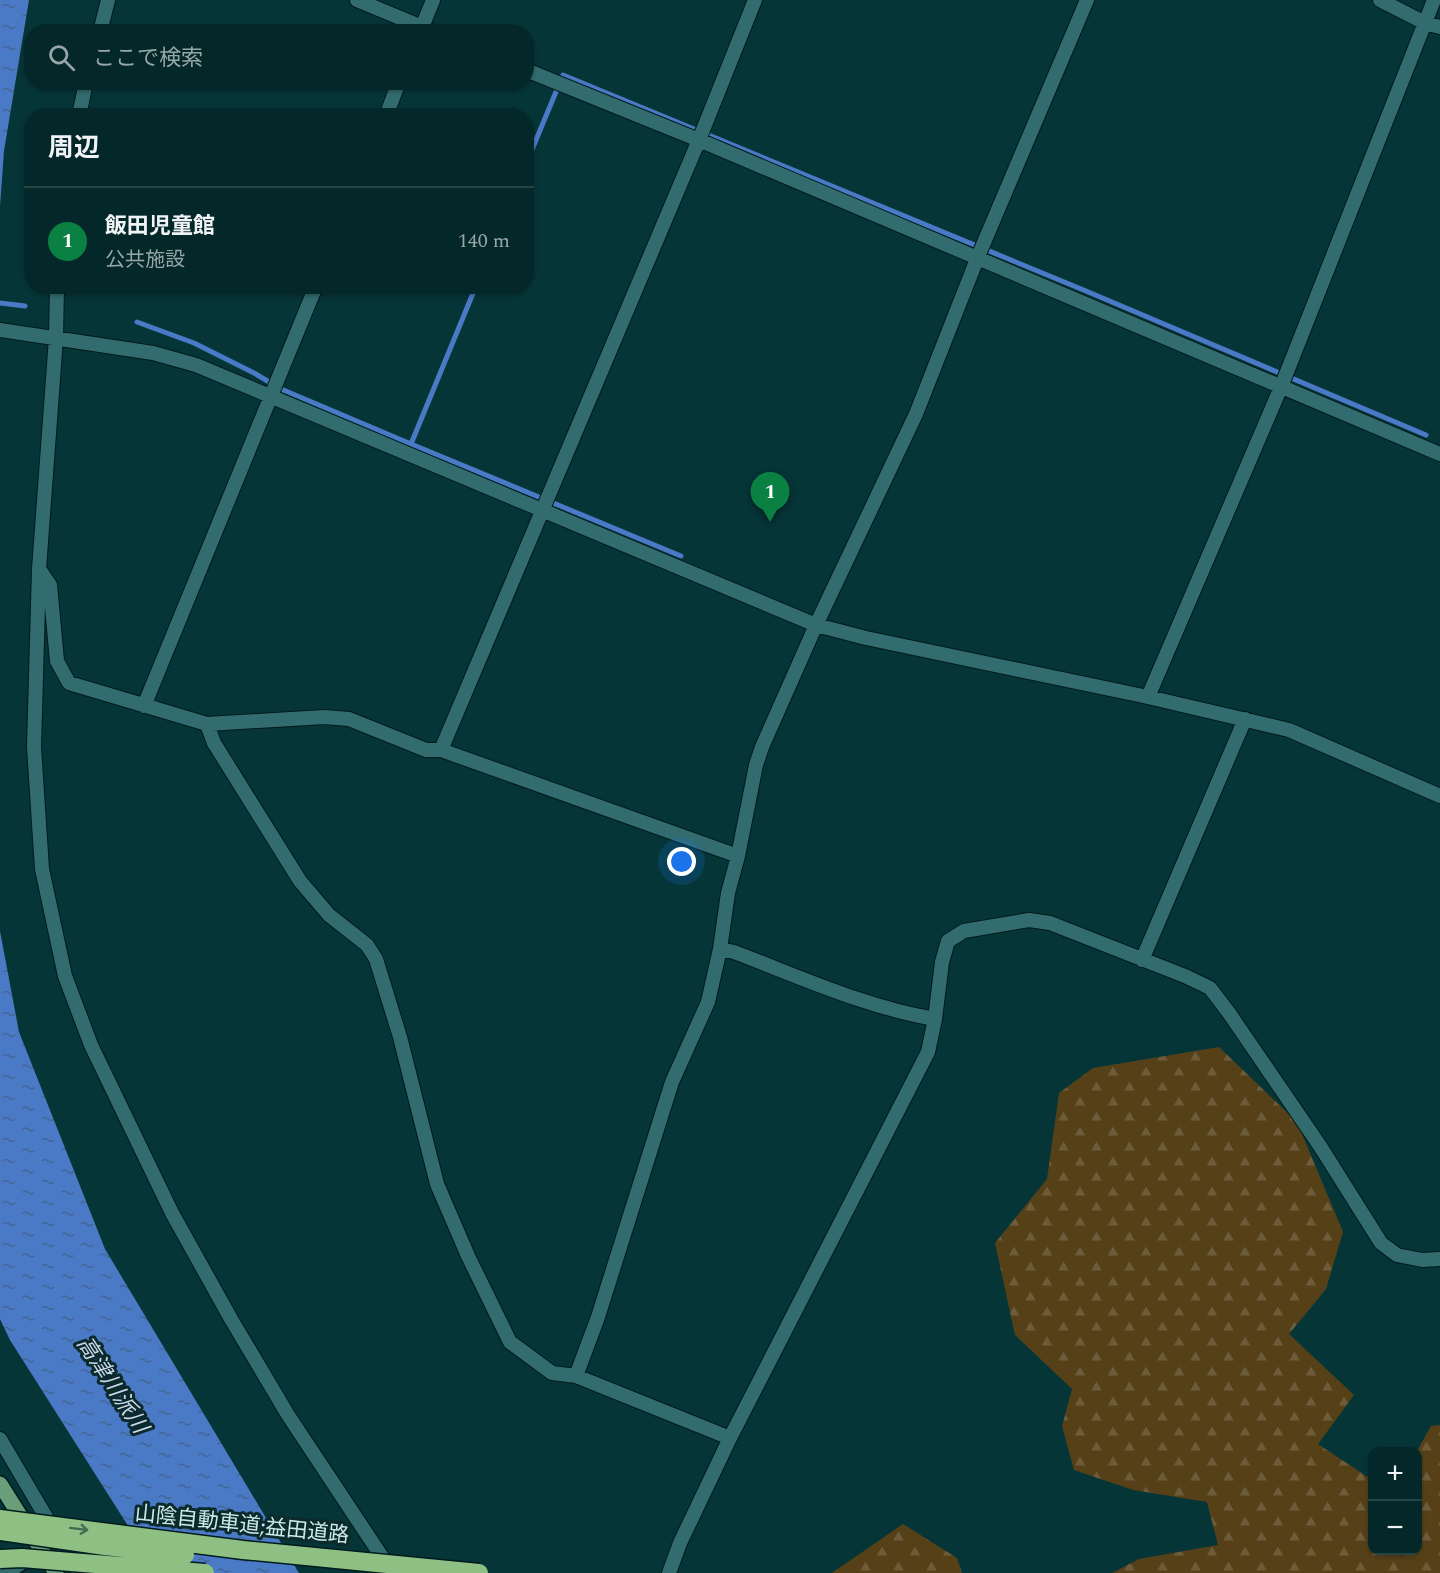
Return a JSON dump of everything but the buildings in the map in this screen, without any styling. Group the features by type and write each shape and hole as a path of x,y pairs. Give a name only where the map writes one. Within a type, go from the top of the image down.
{"highway":[{"name":"山陰自動車道;益田道路","path":"0,1519 243,1550 479,1573"},
{"name":"山陰自動車道;益田道路","path":"0,1531 105,1546 363,1573"},
{"path":"0,1559 22,1558 205,1573"}],"main road":[{"path":"0,1484 56,1573"},
{"path":"5,1573 41,1550"}],"street":[{"path":"102,24 108,0"},
{"path":"357,0 411,24"},
{"path":"427,24 433,0"},
{"path":"441,750 699,140 755,0"},
{"path":"576,1376 598,1317 619,1246 651,1155 672,1082 708,1002 720,949 728,893 762,747 816,625 916,414 977,259 1087,0"},
{"path":"1380,0 1425,23 1440,27"},
{"path":"1148,697 1281,387 1434,0"},
{"path":"534,72 1440,454"},
{"path":"81,108 84,90"},
{"path":"389,108 396,90"},
{"path":"57,294 56,338 39,569 34,747 42,869 65,976 91,1045 172,1213 288,1415 392,1573"},
{"path":"144,705 313,294"},
{"path":"0,330 153,353 185,362 816,625 866,638 1148,697 1288,730 1440,796"},
{"path":"39,569 50,585 57,661 69,683 207,724 324,717 349,719 426,750 441,750 738,856"},
{"path":"1142,960 1245,719"},
{"path":"207,724 214,742 300,880 329,915 367,945 376,959 400,1036 436,1184 510,1342 552,1373 576,1376 730,1438"},
{"path":"669,1573 680,1544 730,1438 928,1052 942,962 948,941 964,931 1029,920 1050,923 1210,988 1320,1146 1381,1243 1397,1255 1422,1260 1440,1259"},
{"path":"720,949 734,952 900,1013 935,1018"},
{"path":"0,1439 79,1573"}],"green space":[{"path":"1219,1047 1297,1122 1343,1232 1326,1289 1289,1334 1354,1395 1318,1444 1368,1477 1368,1555 1422,1555 1422,1447 1419,1447 1431,1426 1440,1425 1440,1573 1112,1573 1139,1559 1218,1545 1207,1502 1133,1490 1074,1470 1062,1426 1072,1389 1015,1335 995,1243 1047,1179 1059,1093 1093,1068"},
{"path":"903,1524 957,1558 962,1573 832,1573"}],"water":[{"path":"0,0 29,0 4,151 0,206"},
{"name":"高津川派川","path":"0,931 19,1032 105,1249 299,1573 158,1573 10,1340 0,1319"}],"waterway":[{"path":"534,145 563,75 1086,291 1426,435"},
{"path":"137,322 194,343 281,389 411,444 473,294"},
{"path":"0,303 25,306"},
{"path":"411,444 681,556"}],"place":[{"name":"飯田児童館","path":"770,522"}]}
